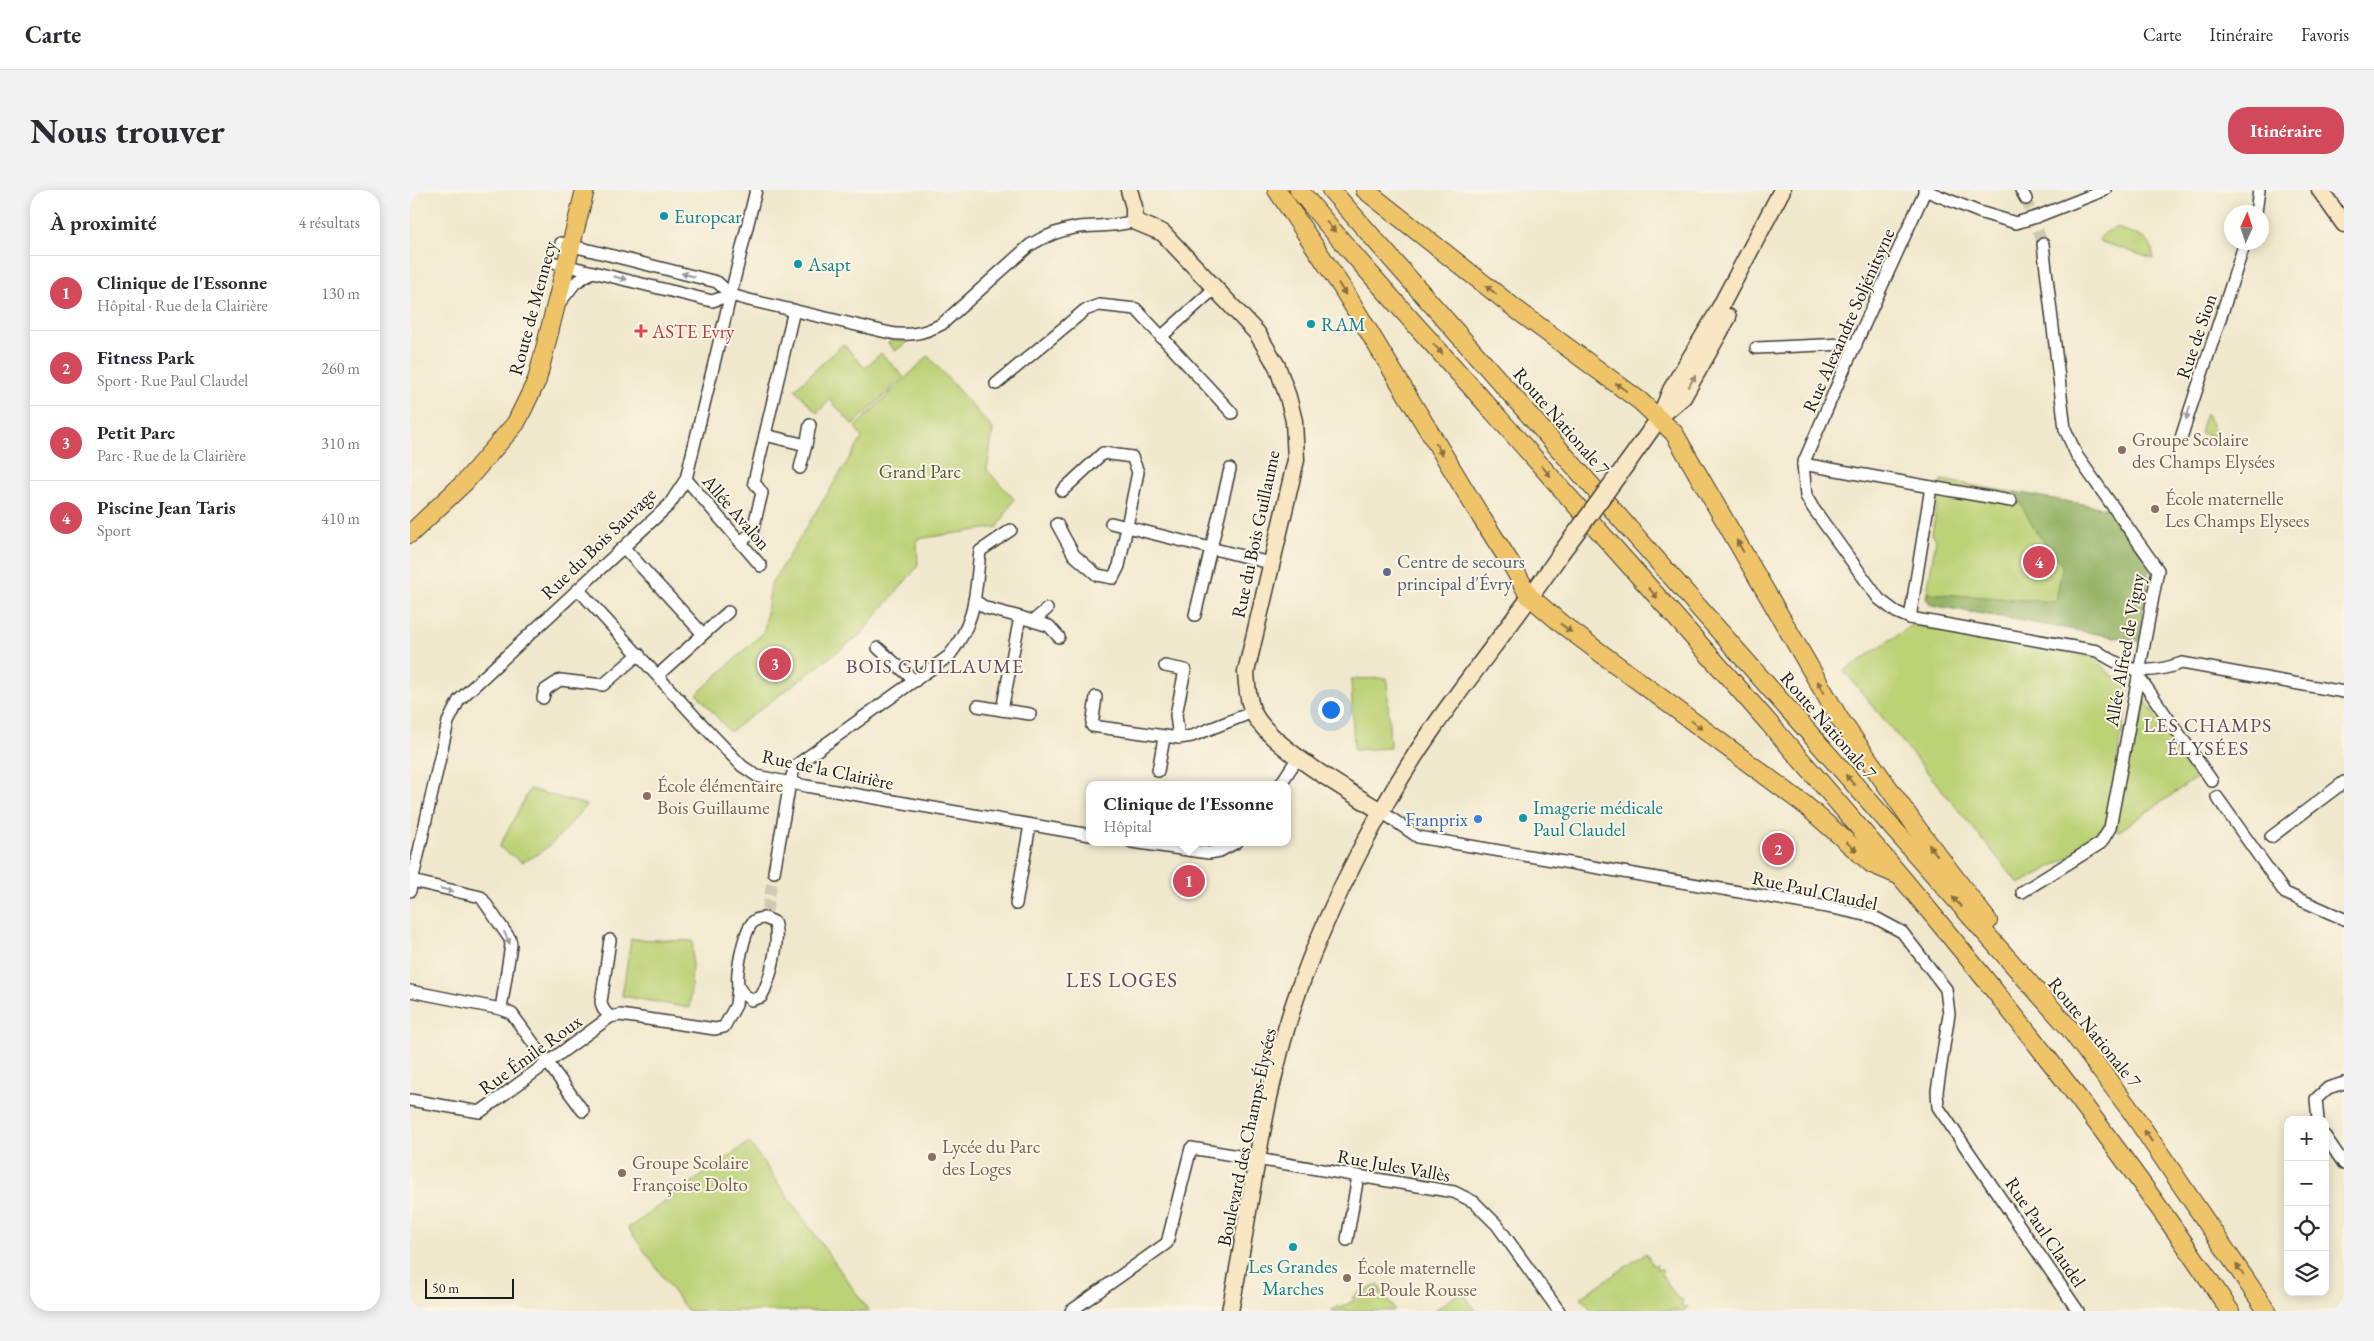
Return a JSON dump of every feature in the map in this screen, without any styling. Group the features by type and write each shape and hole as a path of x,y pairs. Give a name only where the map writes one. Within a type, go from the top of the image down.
{"main road":[{"name":"Route de Mennecy","path":"566,244 574,190"},
{"name":"Route de Mennecy","path":"489,455 523,390 566,244 585,190"},
{"path":"1129,190 1134,207 1134,221"},
{"path":"1277,190 1343,289 1529,596 1563,625 1805,805 1872,864 1900,876"},
{"path":"1299,190 1900,876 2054,1066 2170,1220 2230,1311"},
{"name":"Route Nationale 7","path":"1331,190 2069,1028 2136,1119 2267,1311"},
{"path":"1364,190 1517,310 1660,417 1674,433 1839,718 1917,828 2069,1028"},
{"name":"Boulevard des Champs-Élysées","path":"1230,1311 1277,1065 1299,990 1337,899 1382,812 1433,729 1660,417 1683,397 1726,320 1782,190"},
{"path":"2320,190 2344,224"},
{"name":"Rue du Bois Guillaume","path":"1134,221 1164,233 1257,333 1276,366 1288,397 1294,421 1296,460 1270,563 1246,672 1247,689 1253,712 1274,739 1329,778 1382,812"},
{"name":"Route de Mennecy","path":"410,534 465,482 516,423 537,380 554,313 561,264"}],"street":[{"name":"Rue du Bois Sauvage","path":"411,886 413,864 453,709 459,700 580,590 669,505 686,480 756,190"},
{"path":"1925,190 1979,212 2016,222 2036,217 2105,190"},
{"name":"Rue Alexandre Soljénitsyne","path":"1925,190 1803,464 1806,496 1879,599 1896,612 1910,618 2097,651 2140,676 2182,663 2344,692"},
{"path":"2257,205 2259,190"},
{"path":"566,244 716,282 731,295 896,334 924,333 942,324 1030,245 1045,236 1071,229 1120,225 1134,221"},
{"name":"Allée Alfred de Vigny","path":"2022,892 2101,843 2110,828 2140,676 2158,570 2077,456 2064,429 2043,244"},
{"name":"Rue de Sion","path":"2180,441 2214,334 2226,306 2243,250"},
{"path":"561,264 712,301 731,295"},
{"path":"554,313 567,292 592,272"},
{"path":"1162,337 1214,288"},
{"path":"996,384 1085,310 1099,305 1136,309 1232,413"},
{"path":"740,542 752,533 762,493 754,482 794,310"},
{"path":"1756,348 1844,344 1856,346"},
{"path":"800,468 810,425"},
{"path":"765,436 806,445"},
{"path":"1057,524 1074,555 1096,575 1113,578 1119,566 1138,472 1132,457 1103,453 1062,491"},
{"path":"1803,464 2011,501"},
{"path":"1195,615 1230,469"},
{"name":"Allée Avalon","path":"686,480 761,566"},
{"path":"1910,618 1931,486"},
{"path":"1110,523 1270,563"},
{"path":"774,872 790,783 795,766 949,656 961,642 970,624 980,551 1011,530"},
{"path":"624,548 703,634"},
{"name":"Rue de la Clairière","path":"580,590 742,766 757,776 1086,834"},
{"path":"974,600 986,608 1050,626 1059,637"},
{"path":"1033,621 1048,609"},
{"path":"658,675 728,612"},
{"path":"1002,710 1020,617"},
{"path":"878,648 915,681"},
{"path":"543,698 545,690 560,680 603,685 639,654"},
{"path":"1165,666 1185,670 1176,715 1179,738"},
{"path":"2140,676 2212,781"},
{"path":"1096,697 1092,726 1164,738 1192,736 1253,712"},
{"path":"978,706 1030,714"},
{"path":"1158,771 1164,738"},
{"path":"1283,781 1299,756"},
{"path":"2271,837 2344,782"},
{"path":"2217,797 2285,893 2344,919"},
{"name":"Rue Paul Claudel","path":"1382,812 1418,837 1833,908 1874,917 1902,932 1946,989 1949,1014 1937,1091 1938,1106 2078,1311"},
{"path":"1016,904 1030,825"},
{"path":"1160,846 1209,853 1220,851 1229,846"},
{"path":"411,886 481,897 510,939 511,944 501,1010"},
{"name":"Rue Émile Roux","path":"410,1100 480,1112 610,1017 620,1015 715,1029 724,1027 736,1005 740,957 749,927 755,920 766,914 774,922 777,930 766,990 761,997 736,1005"},
{"name":"Rue Émile Roux","path":"610,940 601,1002 610,1017"},
{"path":"738,986 743,995 750,1000"},
{"path":"410,991 512,1014 583,1112"},
{"path":"2318,1116 2316,1099 2328,1088 2344,1083"},
{"path":"2329,1142 2344,1164"},
{"name":"Rue Jules Vallès","path":"1071,1311 1167,1243 1191,1148 1454,1192 1474,1202 1497,1225 1559,1311"},
{"path":"1347,1240 1358,1176"}],"green space":[{"path":"2117,228 2137,235 2147,241 2153,252 2153,259 2099,241 2106,232"},
{"path":"891,340 908,342 895,351 888,343"},
{"path":"843,344 865,368 881,353 904,377 853,425 830,400 817,413 795,389"},
{"name":"Grand Parc","path":"928,356 993,429 987,470 1014,499 998,527 917,539 918,566 861,634 730,732 697,694 764,632 771,584 862,438 855,427"},
{"path":"2205,414 2207,414 2218,437 2200,433"},
{"path":"1941,480 2110,509 2149,570 2139,641 1931,605 1926,598 1936,539 1932,534"},
{"path":"2014,492 2110,509 2146,560 2149,570 2139,641 1931,605 1926,598 1927,593 2056,602 2062,566 2034,528"},
{"path":"1912,625 2096,658 2112,676 2130,680 2109,816 2102,833 2088,847 2019,884 1844,671"},
{"path":"1387,678 1390,748 1354,750 1351,679"},
{"path":"2138,690 2196,778 2118,832 2114,827"},
{"path":"530,789 586,805 549,846 532,858 522,862 499,847"},
{"path":"631,939 693,941 690,1008 622,996"},
{"path":"749,1142 869,1311 687,1311 628,1228"},
{"path":"1646,1253 1653,1266 1657,1264 1656,1270 1661,1269 1663,1272 1661,1274 1678,1299 1681,1298 1683,1300 1681,1306 1688,1307 1684,1311 1592,1311 1581,1297"},
{"path":"1377,1284 1395,1310 1331,1311 1339,1306 1341,1308 1354,1300 1352,1297 1363,1290 1365,1292"},
{"path":"1462,1291 1476,1311 1434,1311"}],"tunnel":[{"path":"2026,199 2043,244"},
{"path":"767,911 774,872"}],"place":[{"name":"Europcar","path":"664,216"},
{"name":"Asapt","path":"798,264"},
{"name":"RAM","path":"1311,324"},
{"name":"ASTE Evry","path":"641,331"},
{"name":"Groupe Scolaire des Champs Elysées","path":"2122,450"},
{"name":"École maternelle Les Champs Elysees","path":"2155,509"},
{"name":"Piscine Jean Taris","path":"2039,562"},
{"name":"Centre de secours principal d'Évry","path":"1387,572"},
{"name":"Petit Parc","path":"775,664"},
{"name":"École élémentaire Bois Guillaume","path":"647,796"},
{"name":"Imagerie médicale Paul Claudel","path":"1523,818"},
{"name":"Franprix","path":"1478,819"},
{"name":"Fitness Park","path":"1778,849"},
{"name":"Clinique de l'Essonne","path":"1189,881"},
{"name":"Lycée du Parc des Loges","path":"932,1157"},
{"name":"Groupe Scolaire Françoise Dolto","path":"622,1173"},
{"name":"Les Grandes Marches","path":"1293,1247"},
{"name":"École maternelle La Poule Rousse","path":"1347,1278"}],"district":[{"name":"BOIS GUILLAUME","path":"935,666"},
{"name":"LES CHAMPS ÉLYSÉES","path":"2208,736"},
{"name":"LES LOGES","path":"1122,980"}]}
